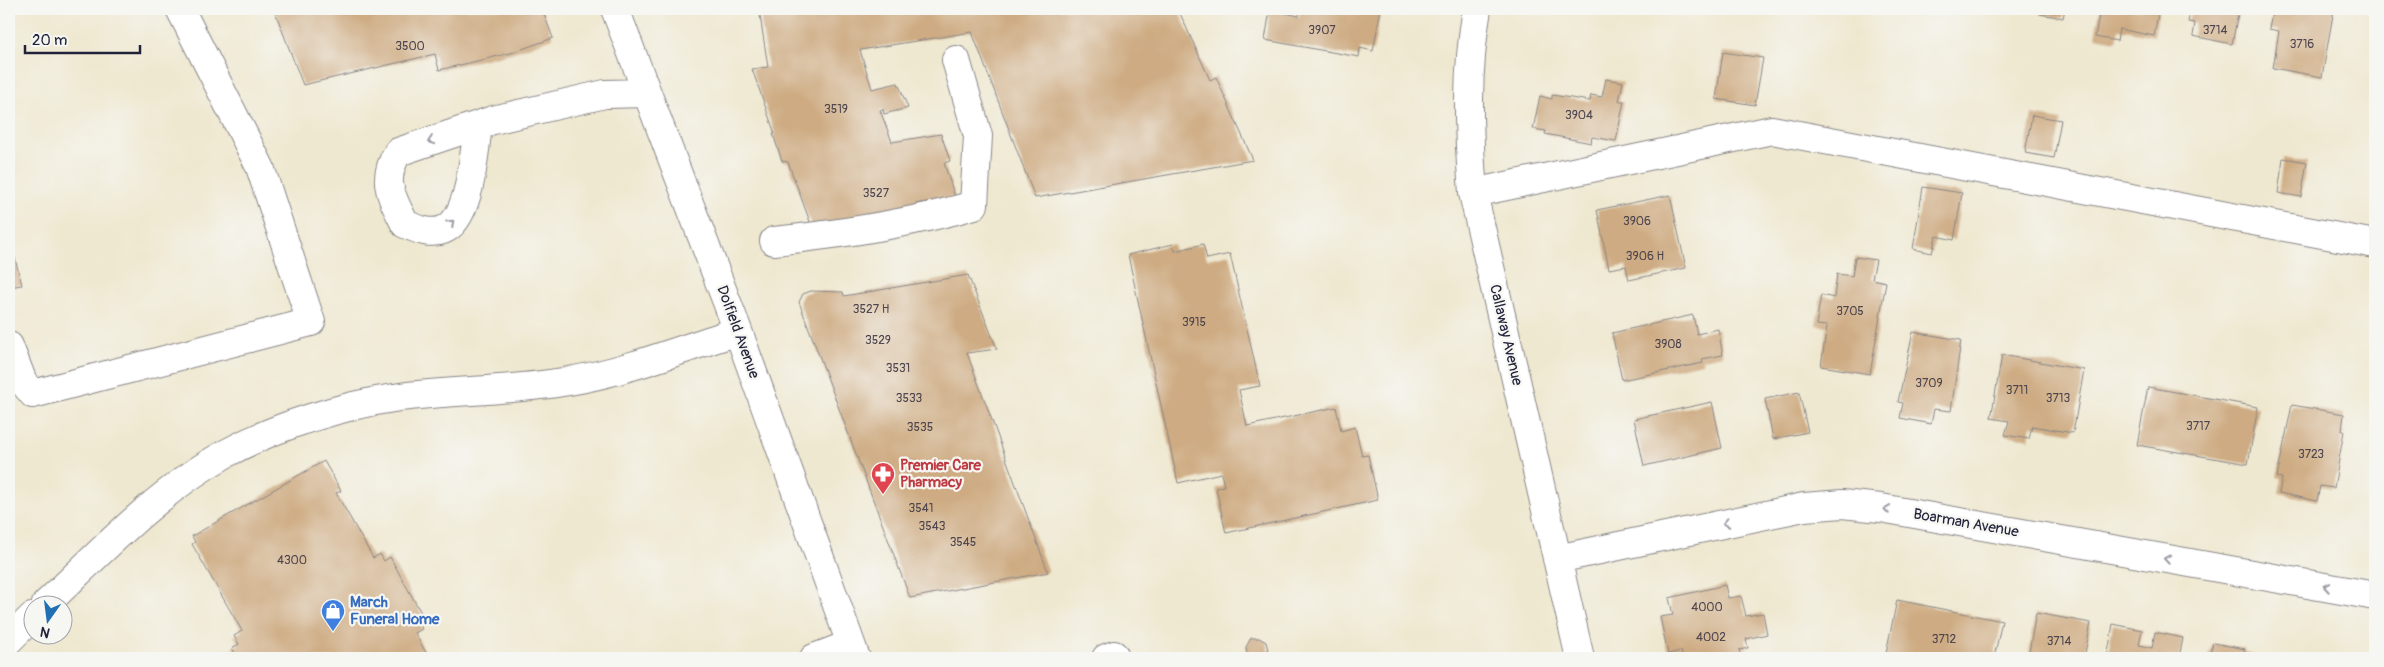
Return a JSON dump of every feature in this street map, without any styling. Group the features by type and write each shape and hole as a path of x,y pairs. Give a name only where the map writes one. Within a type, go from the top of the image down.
{"street":[{"path":"9,346 23,382 33,394 311,322 260,167 180,9"},
{"name":"Dolfield Avenue","path":"615,9 738,331 854,651"},
{"name":"Callaway Avenue","path":"1477,9 1468,74 1469,140 1473,192 1580,658"},
{"path":"774,241 826,236 926,219 974,205 978,136 956,60"},
{"path":"478,126 605,94 647,93"},
{"path":"1473,192 1772,130 2375,244"},
{"path":"57,594 150,505 225,454 286,427 339,410 399,398 568,381 627,368 738,331"},
{"name":"Boarman Avenue","path":"1557,559 1804,507 1842,504 1881,508 2375,596"},
{"path":"9,640 22,627"},
{"path":"814,658 854,651"},
{"path":"1106,658 1114,655 1115,658"}],"building":[{"path":"274,9 542,9 553,38 511,53 439,70 435,54 303,85"},
{"path":"759,9 1178,9 1210,80 1216,77 1253,160 1035,198 972,32 860,50 872,89 898,83 908,108 884,114 883,109 880,110 892,142 941,134 950,161 944,163 955,197 915,204 916,211 813,230 788,162 782,161 773,134 775,134 752,69 768,67"},
{"path":"1294,9 1381,9 1373,51 1360,48 1359,57 1265,40 1270,10 1299,16 1300,11"},
{"path":"2041,9 2065,9 2063,18 2040,14"},
{"path":"2100,9 2159,9 2154,36 2119,29 2117,41 2095,37"},
{"path":"2191,9 2239,9 2232,44 2193,36 2195,23 2188,22"},
{"path":"2273,9 2334,9 2322,77 2273,68 2279,31 2269,29"},
{"path":"1723,52 1763,58 1755,105 1716,99"},
{"path":"2375,66 2375,79 2372,78"},
{"path":"1606,79 1623,82 1619,101 1624,101 1616,141 1592,137 1591,143 1545,134 1546,131 1533,129 1540,96 1552,99 1552,95 1590,101 1591,95 1602,97"},
{"path":"2032,115 2061,120 2054,158 2025,153"},
{"path":"2283,158 2307,162 2301,197 2278,193"},
{"path":"1923,187 1962,193 1954,240 1936,236 1932,253 1913,249"},
{"path":"1670,195 1686,268 1629,280 1626,266 1609,269 1597,210"},
{"path":"1173,244 1175,251 1203,244 1207,259 1230,254 1260,386 1239,390 1247,426 1336,407 1341,431 1355,427 1362,456 1368,455 1378,500 1226,533 1216,488 1224,486 1221,473 1178,483 1128,255"},
{"path":"14,255 22,285 9,287 9,256"},
{"path":"1855,257 1876,260 1872,279 1886,282 1870,374 1821,366 1827,326 1816,325 1821,295 1834,298 1837,274 1852,276"},
{"path":"968,275 997,349 967,353 1048,572 910,598 799,302 803,294 811,291 843,292 844,296"},
{"path":"1693,315 1697,334 1718,329 1723,355 1702,359 1703,363 1622,380 1612,333"},
{"path":"1913,332 1961,340 1951,411 1934,409 1931,424 1900,418 1903,403 1898,402"},
{"path":"2002,355 2084,370 2073,433 2032,426 2029,439 2005,435 2009,421 1991,418"},
{"path":"2148,387 2258,407 2248,464 2137,445"},
{"path":"1799,392 1808,432 1773,439 1765,399"},
{"path":"1712,402 1722,448 1644,466 1634,419"},
{"path":"2292,405 2344,414 2342,431 2344,431 2334,488 2320,486 2317,501 2279,493 2282,478 2277,477"},
{"path":"324,461 341,491 336,493 373,558 380,554 384,561 390,557 424,618 418,621 422,629 415,633 429,658 238,658 232,648 239,644 234,636 242,631 192,544 195,542 192,536"},
{"path":"1725,585 1728,598 1741,596 1746,616 1763,613 1767,634 1746,639 1748,648 1739,650 1740,654 1724,658 1683,658 1681,651 1668,654 1660,617 1673,615 1669,598"},
{"path":"1897,600 2002,621 1994,658 1885,658"},
{"path":"2036,613 2091,623 2084,658 2028,658"},
{"path":"2113,624 2142,630 2139,645 2152,648 2155,632 2183,638 2179,658 2107,658"},
{"path":"1251,638 1259,638 1266,642 1270,658 1248,658 1246,647"},
{"path":"2213,643 2245,649 2244,652 2254,655 2254,658 2208,658"}],"place":[{"name":"Premier Care Pharmacy","path":"883,495"},
{"name":"March Funeral Home","path":"333,632"}]}
